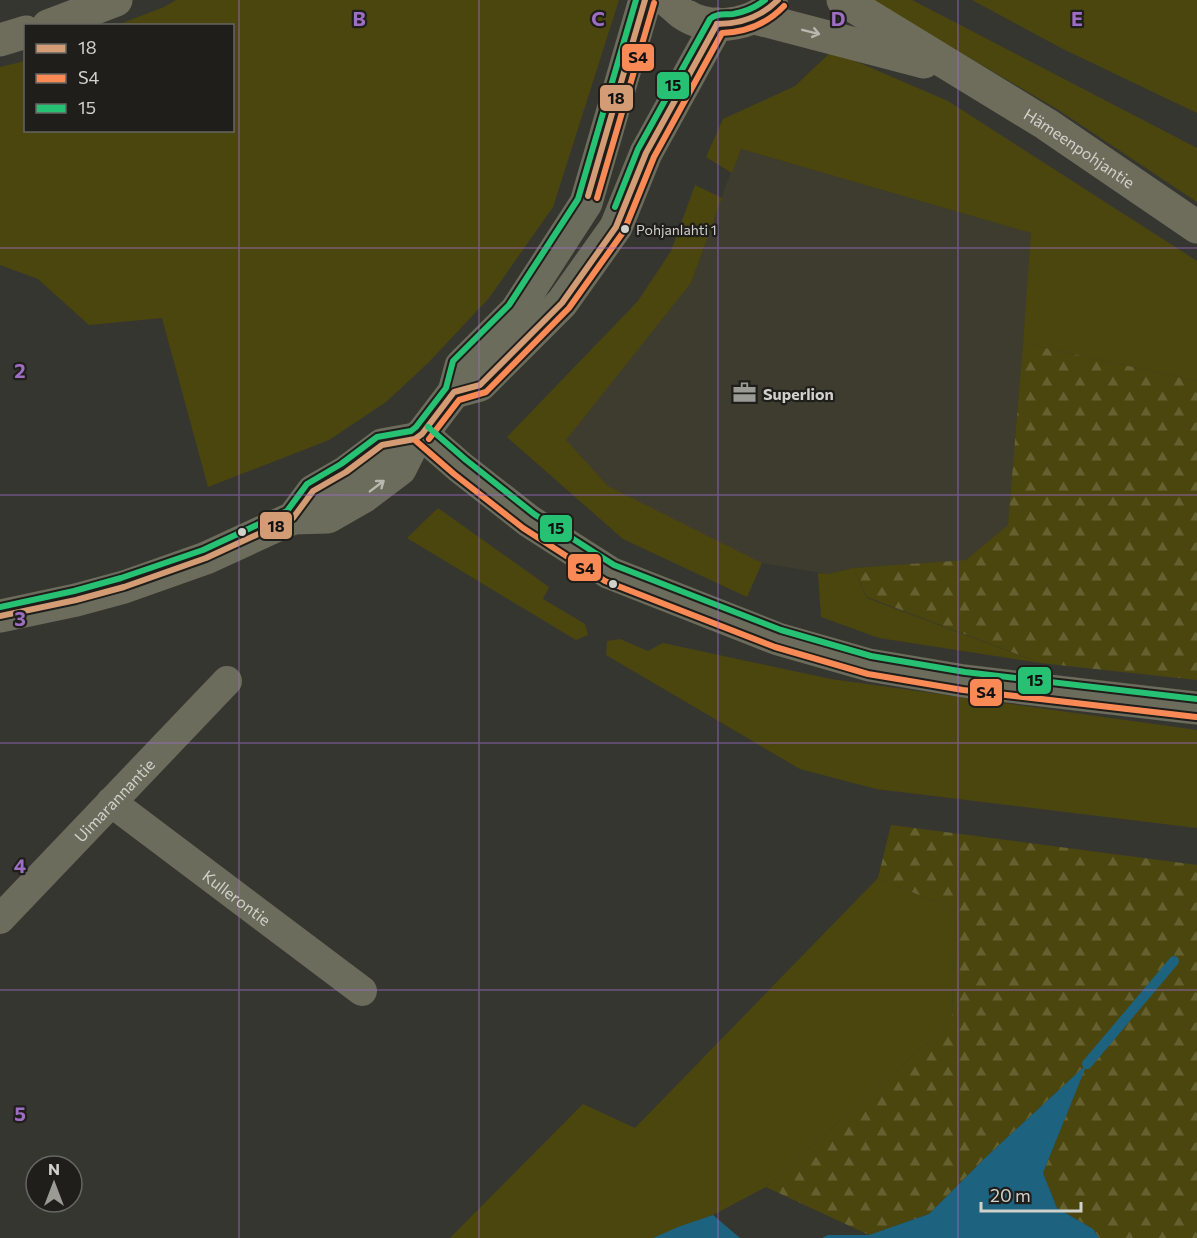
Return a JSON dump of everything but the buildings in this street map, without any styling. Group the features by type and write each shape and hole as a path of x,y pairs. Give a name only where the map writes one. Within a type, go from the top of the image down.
{"main road":[{"path":"53,24 116,0"},
{"path":"667,0 682,14 711,24 730,24 766,9"},
{"name":"Hämeenpohjantie","path":"843,0 1046,124 1197,227"},
{"name":"Hämeenpohjantie","path":"766,9 959,72"},
{"path":"0,40 24,33"}],"street":[{"path":"0,616 124,587 206,558 293,518 313,491 346,472 382,445 419,436 454,392 461,366 516,311 586,203 645,0"},
{"path":"454,392 480,385 562,303 603,246 616,227 646,153 717,24"},
{"path":"419,436 529,521 610,573 778,639 869,665 964,681 1197,708"},
{"name":"Uimarannantie","path":"0,919 227,681"},
{"name":"Kullerontie","path":"111,802 362,991"}],"shaded area":[{"path":"741,149 1032,233 1008,525 966,560 853,568 828,574 762,563 608,486 565,440 691,283"}],"green space":[{"path":"176,0 619,0 553,207 489,298 428,363 386,402 329,440 208,487 162,318 89,325 38,279 0,265 0,67 24,61 24,132 234,132 234,24 120,24"},
{"path":"871,0 912,0 1197,148 1197,202 1057,109"},
{"path":"972,0 1197,0 1197,113 1063,49"},
{"path":"832,51 948,101 1197,261 1197,381 1023,343 1031,233 741,149 732,173 706,157 723,119 795,86"},
{"path":"695,185 722,198 691,283 566,440 608,486 762,563 747,597 623,539 507,437 638,301 671,251"},
{"path":"1023,343 1197,381 1197,680 1040,663 867,597 853,568 966,560 1008,525"},
{"path":"438,508 549,587 543,599 585,624 588,635 576,640 407,538"},
{"path":"853,568 867,598 1040,663 879,638 821,617 818,573 828,574"},
{"path":"620,639 648,651 663,643 831,679 1197,730 1197,828 876,789 800,769 606,655 607,641"},
{"path":"891,825 1197,865 1197,1238 1099,1238 1093,1229 1057,1208 1043,1173 1086,1065 985,1158 929,1214 869,1235 766,1187 952,1021 955,910 878,878"},
{"path":"878,878 955,910 952,1021 766,1187 713,1215 657,1238 450,1238 583,1104 635,1128"}],"water":[{"path":"1087,1064 1043,1173 1057,1208 1093,1229 1099,1238 822,1238 828,1235 869,1235 929,1214 985,1158"},
{"path":"713,1215 740,1238 653,1238 678,1227"}],"waterway":[{"path":"1087,1064 1174,961"}],"transit line":[{"name":"15","path":"0,607 121,578 203,550 287,511 307,484 341,464 377,437 411,431 416,427 446,388 453,361 509,305 578,199 636,0"},
{"name":"18","path":"588,196 645,0"},
{"name":"15","path":"615,207 638,149 710,19 718,15 746,11 765,0"},
{"name":"18","path":"717,24 734,23 750,18 765,11 778,0"},
{"name":"S4","path":"597,198 654,3"},
{"name":"S4","path":"429,439 459,400 486,392 569,308 624,231 654,157 722,33 756,26 771,18 784,6"},
{"name":"18","path":"0,616 124,587 206,558 293,518 313,491 346,472 382,445 415,439 422,434 454,392 480,385 562,303 616,227 646,153 717,24"},
{"name":"15","path":"428,427 534,514 614,565 781,630 871,656 965,672 1197,699"},
{"name":"S4","path":"416,441 523,528 605,581 775,647 868,674 963,690 1196,717"}],"place":[{"name":"Pohjanlahti 1","path":"625,229"},
{"name":"Superlion","path":"745,393"}]}
